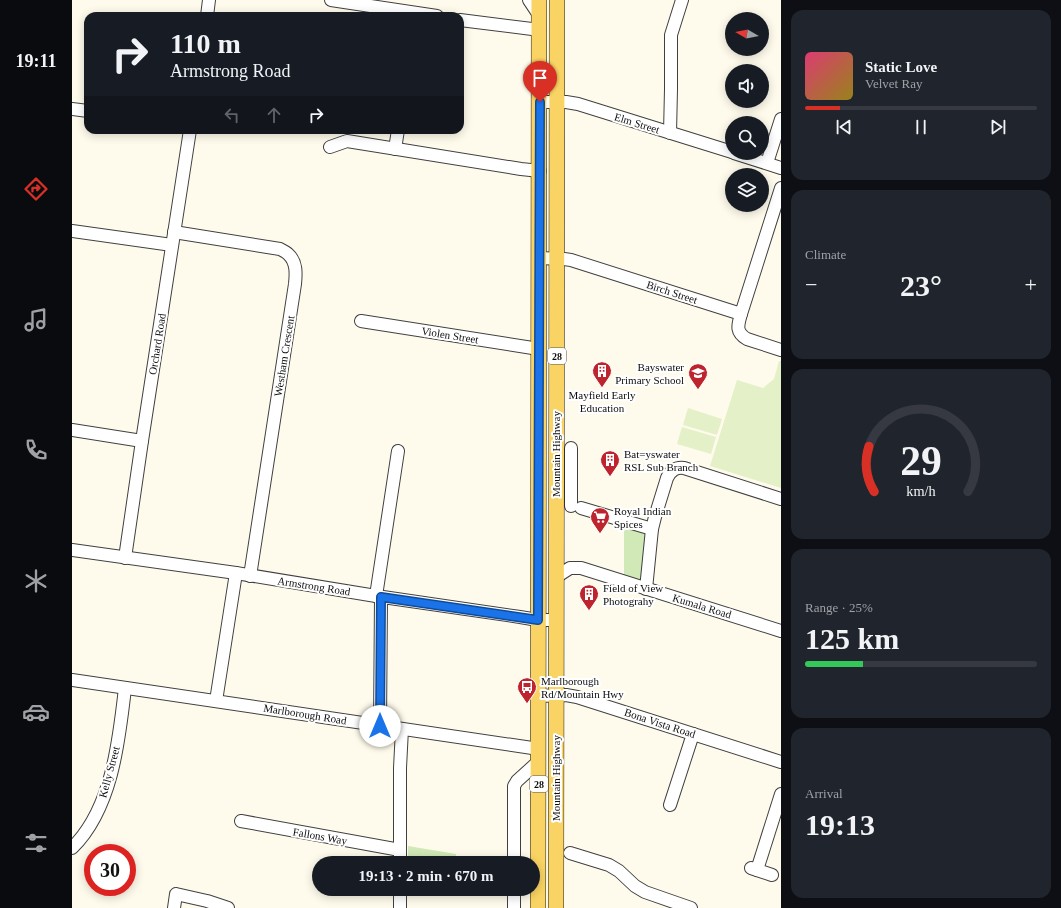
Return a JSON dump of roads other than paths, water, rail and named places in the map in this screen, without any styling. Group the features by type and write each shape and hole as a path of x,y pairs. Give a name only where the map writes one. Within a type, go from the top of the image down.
{"main road":[{"name":"Mountain Highway","path":"556,908 556,577 572,507 557,259 557,0"},
{"name":"Mountain Highway","path":"538,908 539,7"}],"street":[{"path":"208,12 209,0"},
{"path":"331,0 410,12"},
{"path":"529,0 539,7"},
{"path":"670,133 672,89 671,35 682,0"},
{"path":"464,20 540,30"},
{"name":"Elm Street","path":"540,102 578,104 725,150"},
{"path":"72,108 84,110"},
{"path":"767,163 781,119"},
{"name":"Orchard Road","path":"125,558 189,134"},
{"path":"395,149 397,134"},
{"path":"330,147 347,141 540,171"},
{"name":"Elm Street","path":"757,160 781,168"},
{"path":"781,188 738,326 742,336 746,339 781,350"},
{"path":"72,231 172,245"},
{"name":"Westham Crescent","path":"174,232 280,249 289,254 295,265 296,273 294,291 250,576"},
{"name":"Birch Street","path":"539,258 571,260 741,314"},
{"name":"Violen Street","path":"361,321 539,348"},
{"path":"72,430 142,441"},
{"name":"Mountain Highway","path":"571,448 572,507"},
{"path":"380,726 378,596 398,450"},
{"path":"646,589 652,530 671,471 676,468 684,468 781,498"},
{"path":"539,506 572,507 652,530"},
{"name":"Armstrong Road","path":"72,550 236,573 538,620 556,620"},
{"name":"Kumala Road","path":"556,577 570,568 581,568 781,631"},
{"path":"216,700 236,573"},
{"name":"Marlborough Road","path":"72,680 216,700 402,729 539,755"},
{"name":"Kelly Street","path":"72,848 87,831 96,814 111,775 125,688"},
{"name":"Bona Vista Road","path":"538,696 566,694 781,762"},
{"path":"400,856 402,729"},
{"path":"670,804 693,734"},
{"path":"514,856 514,786 539,755"},
{"path":"772,875 754,869 781,794"},
{"name":"Fallons Way","path":"241,821 400,850"},
{"path":"570,854 609,865 619,871 635,886 645,892 691,908"},
{"path":"174,908 176,894 207,901 228,908"},
{"path":"400,896 400,908"},
{"path":"514,896 514,908"}],"place":[{"name":"Mayfield Early Education","path":"602,388"},
{"name":"Bayswater Primary School","path":"698,390"},
{"name":"Bat=yswater RSL Sub Branch","path":"610,477"},
{"name":"Royal Indian Spices","path":"600,534"},
{"name":"Field of View Photograhy","path":"589,611"},
{"name":"Marlborough Rd/Mountain Hwy","path":"527,704"}]}
